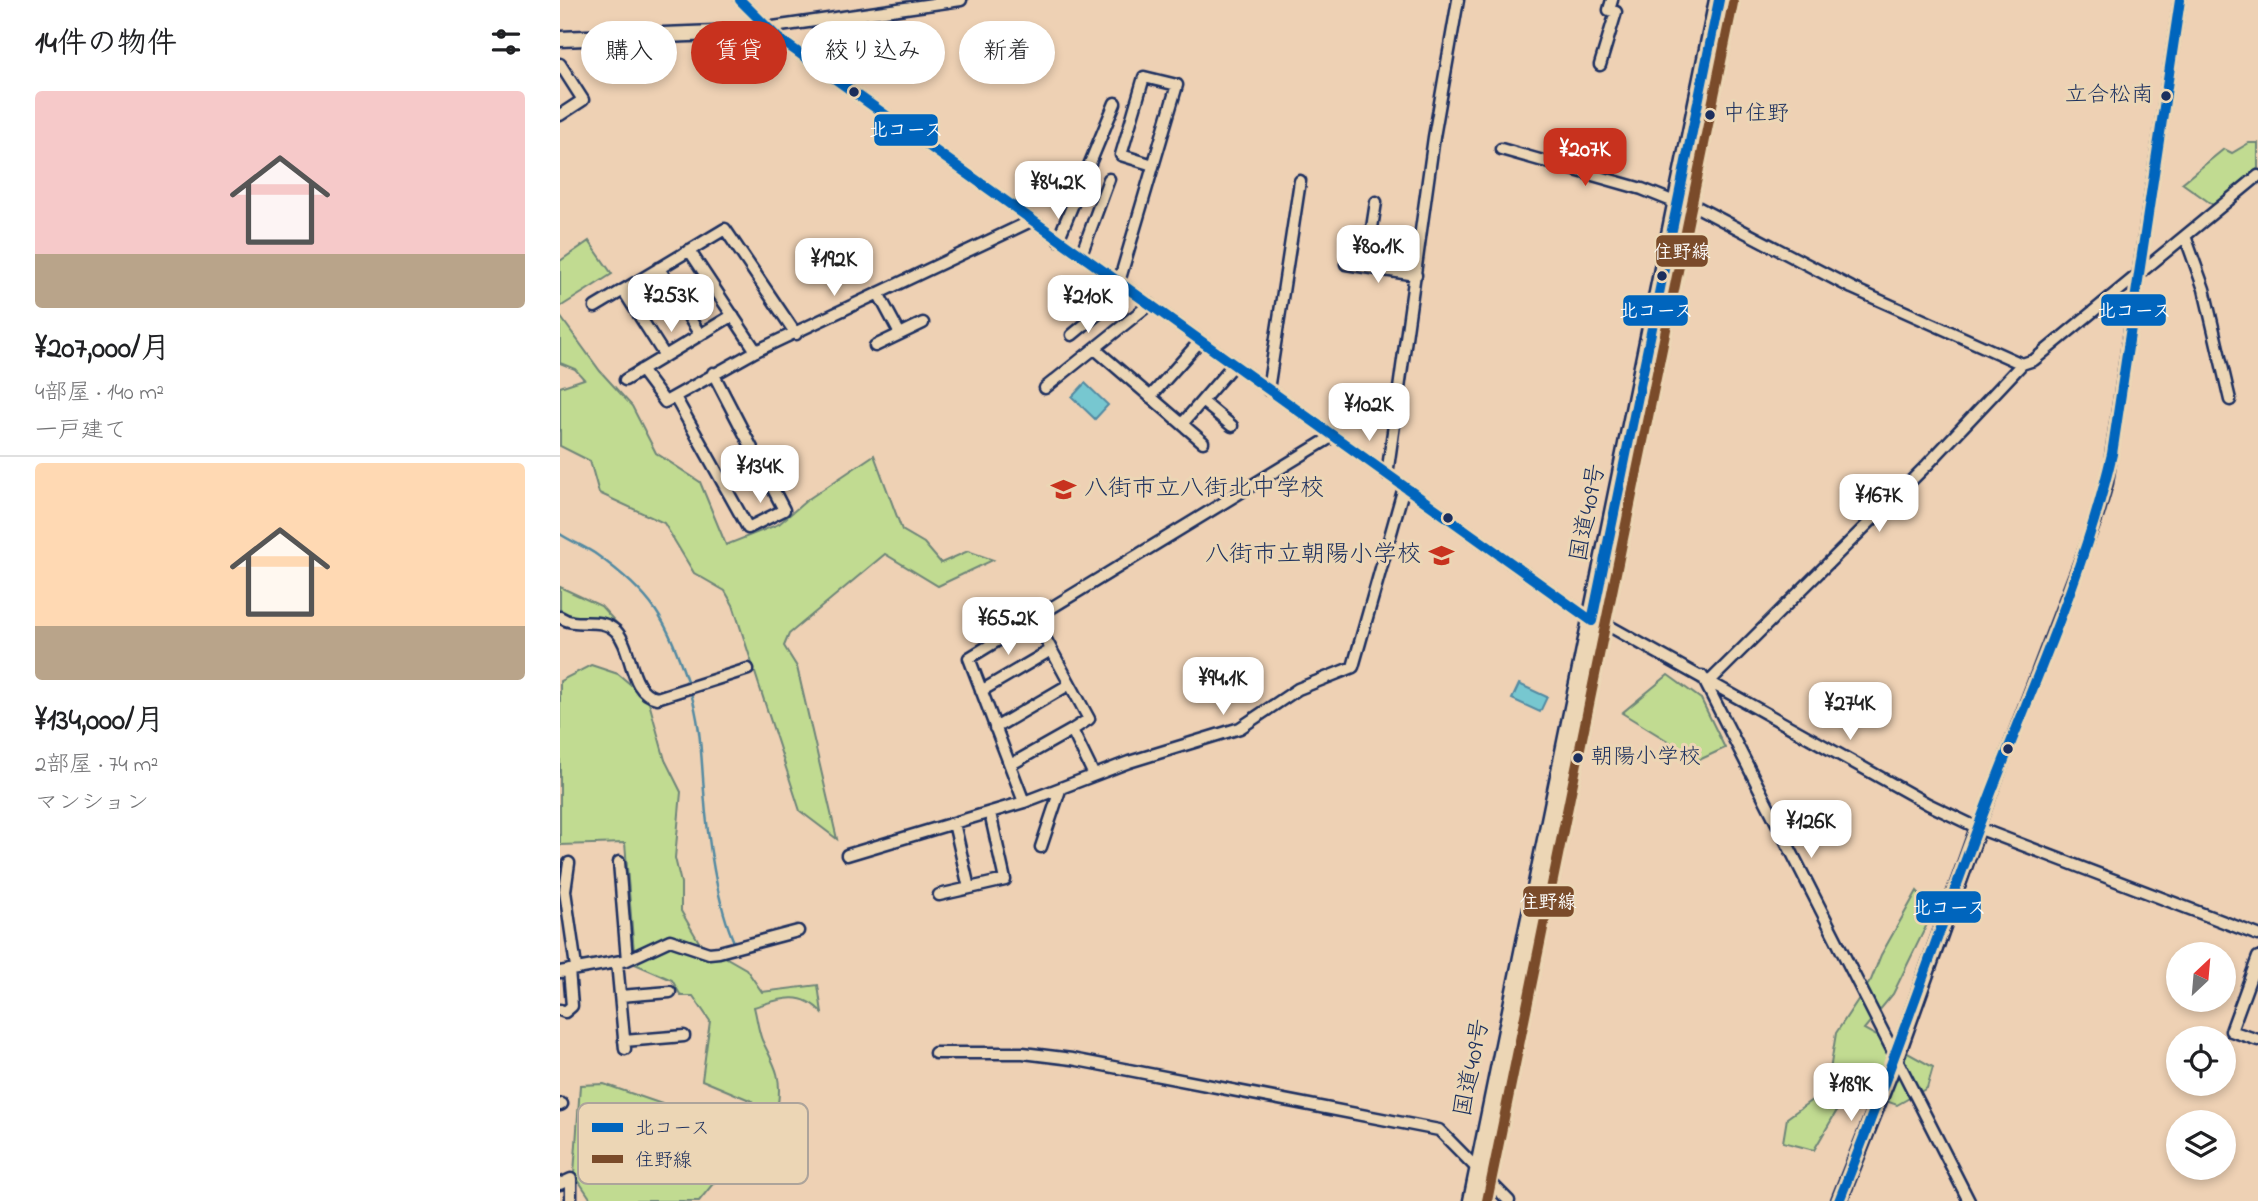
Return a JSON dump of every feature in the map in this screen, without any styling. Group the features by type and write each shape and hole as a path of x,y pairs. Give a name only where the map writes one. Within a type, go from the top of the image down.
{"highway":[{"name":"国道409号","path":"1473,1201 1719,0"}],"street":[{"path":"740,0 760,21"},
{"path":"787,25 917,4 961,0"},
{"path":"1387,475 1434,137 1458,0"},
{"path":"1600,65 1616,12 1609,10 1612,0"},
{"path":"1839,1201 1896,1058 1978,828 2098,514 2112,454 2136,278 2180,0"},
{"path":"560,38 691,34"},
{"path":"787,43 1031,221 1593,619 1706,678 1928,804 1978,828 2258,935"},
{"path":"560,64 583,100 560,115"},
{"path":"1072,335 1123,285 1177,85 1144,77 1121,155 1153,166"},
{"path":"1058,240 1115,103"},
{"path":"1501,149 1678,200 1853,288 2022,364"},
{"path":"1706,678 1927,465 2022,364 2034,360 2258,176"},
{"path":"1080,255 1109,179"},
{"path":"1268,390 1300,181"},
{"path":"1366,267 1376,202"},
{"path":"641,370 665,402 756,351 1031,221"},
{"path":"594,307 725,229 796,334"},
{"path":"2185,236 2204,289 2230,400"},
{"path":"689,250 756,351"},
{"path":"1346,264 1416,275"},
{"path":"659,268 700,335"},
{"path":"622,290 665,356"},
{"path":"878,293 900,334"},
{"path":"1045,388 1150,304"},
{"path":"625,380 733,315"},
{"path":"875,346 923,323"},
{"path":"1150,397 1200,341"},
{"path":"1095,349 1203,442"},
{"path":"1182,424 1233,365"},
{"path":"675,397 748,528 785,510 713,373"},
{"path":"1202,401 1232,426"},
{"path":"1024,803 968,657 1333,436"},
{"path":"847,855 1024,803 1094,775 1240,727 1298,689 1353,667 1404,487"},
{"path":"1010,765 1089,719 1033,616"},
{"path":"560,617 568,621 598,621 615,631 640,687 650,697 657,698 748,669"},
{"path":"981,691 1051,650"},
{"path":"1706,678 1969,1201"},
{"path":"995,727 1070,684"},
{"path":"1072,730 1094,775"},
{"path":"1041,847 1060,790"},
{"path":"939,895 1004,880 990,813"},
{"path":"954,823 969,888"},
{"path":"619,862 622,961 620,996 625,1045 684,1036"},
{"path":"560,1010 565,1012 572,1006 565,891 569,863"},
{"path":"568,970 622,961 670,940 709,953 719,953 798,931"},
{"path":"2258,957 2231,1031 2258,1040"},
{"path":"620,996 670,992"},
{"path":"935,1053 1023,1053 1072,1059 1439,1130 1508,1201"},
{"path":"560,1184 571,1179 571,1201"}],"green space":[{"path":"2249,143 2258,143 2258,168 2213,205 2182,183 2224,149 2232,153"},
{"path":"589,241 612,274 560,307 560,261"},
{"path":"560,316 600,371 632,406 656,453 700,482 726,545 779,524 807,500 874,455 902,530 924,543 941,563 968,551 993,560 938,586 885,554 789,634 784,646 797,667 837,839 800,811 733,605 725,591 694,573 664,523 599,493 590,461 560,446 560,387 584,379 575,369 560,363"},
{"path":"560,587 601,606 620,627 577,625 560,612"},
{"path":"591,665 618,674 648,699 665,760 681,792 675,858 681,883 681,911 699,942 746,969 762,992 818,985 822,1013 807,1001 790,998 754,1007 761,1036 778,1077 778,1103 751,1103 752,1101 702,1080 710,1021 693,996 681,996 672,980 635,964 625,843 560,845 560,681"},
{"path":"1668,675 1701,699 1725,748 1699,760 1622,713"},
{"path":"1917,891 1934,910 1893,994 1864,1029 1933,1067 1927,1088 1897,1105 1850,1088 1814,1150 1783,1142 1787,1118 1827,1089 1836,1033 1871,980 1881,955"},
{"path":"604,1084 659,1103 579,1103 580,1085"},
{"path":"578,1115 578,1180 574,1174"},
{"path":"581,1184 713,1184 699,1201 592,1201"}],"water":[{"path":"1085,383 1108,405 1095,419 1072,397"},
{"path":"1519,684 1547,697 1540,712 1512,699"}],"waterway":[{"path":"560,534 616,569 645,597 656,610 673,642 688,684"},
{"path":"690,690 698,728 710,848 723,910 735,944"}],"transit line":[{"name":"北コース","path":"740,0 778,38 1592,621"},
{"name":"北コース","path":"1592,621 1719,0"},
{"name":"北コース","path":"1839,1201 1991,793 2058,625 2101,497 2112,454 2180,0"},
{"name":"住野線","path":"1487,1201 1733,3"}],"place":[{"name":"立合松南","path":"2166,96"},
{"name":"中住野","path":"1710,115"},
{"name":"八街市立八街北中学校","path":"1064,489"},
{"name":"八街市立朝陽小学校","path":"1441,555"},
{"name":"朝陽小学校","path":"1578,758"}]}
